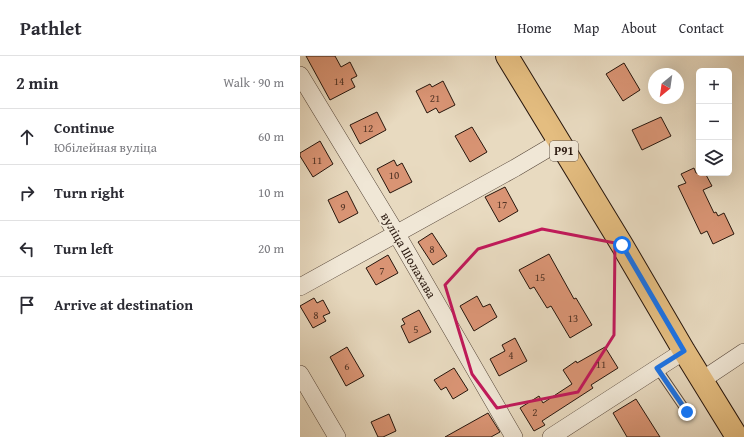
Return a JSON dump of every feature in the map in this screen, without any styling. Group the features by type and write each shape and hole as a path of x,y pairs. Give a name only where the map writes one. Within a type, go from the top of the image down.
{"main road":[{"name":"Р91","path":"507,56 737,437"}],"street":[{"name":"вуліца Шолахава","path":"300,75 396,233 514,437"},
{"path":"300,287 559,142"},
{"path":"551,437 684,351"},
{"path":"702,380 744,352"},
{"path":"300,374 337,437"}],"lane":[{"path":"657,368 687,412"}],"highlighted area":[{"path":"542,229 615,243 614,335 578,392 497,408 472,374 445,285 478,249"}],"building":[{"path":"306,56 335,56 341,67 350,62 357,76 351,79 355,87 330,100"},
{"path":"624,63 640,90 623,101 606,74"},
{"path":"443,81 455,105 439,113 436,108 427,113 416,91 430,84 432,87"},
{"path":"377,112 386,130 360,144 350,125"},
{"path":"661,117 671,136 642,150 632,130"},
{"path":"472,127 487,152 470,162 455,136"},
{"path":"320,141 333,164 313,177 300,156 300,153"},
{"path":"394,160 397,166 402,163 412,182 390,193 377,169"},
{"path":"694,168 696,176 707,176 712,186 703,190 714,213 716,212 718,216 724,213 734,234 713,244 707,231 701,234 678,186 686,183 681,174"},
{"path":"505,187 518,211 499,222 485,197"},
{"path":"347,191 358,213 339,223 328,200"},
{"path":"432,233 447,256 433,265 418,242"},
{"path":"549,254 574,299 576,298 592,325 570,338 551,306 547,308 534,287 530,289 519,270"},
{"path":"388,255 398,273 376,285 366,268"},
{"path":"477,296 483,307 490,304 497,317 474,331 460,306"},
{"path":"314,298 317,303 323,300 330,313 323,316 326,321 313,328 300,306"},
{"path":"419,310 431,332 409,343 401,326 405,324 402,319"},
{"path":"515,338 527,361 499,376 490,359 505,351 502,345"},
{"path":"347,347 364,376 346,386 330,357"},
{"path":"605,347 618,368 591,385 593,388 542,421 545,425 534,431 520,408 539,396 543,403 572,384 563,370 576,361 577,363"},
{"path":"454,368 468,390 453,399 446,387 441,390 434,380"},
{"path":"636,399 660,437 627,437 613,413"},
{"path":"488,413 500,432 491,437 445,437"},
{"path":"389,414 396,431 383,437 378,437 371,422"}],"route":[{"path":"622,245 684,351 657,368 687,412"}]}
